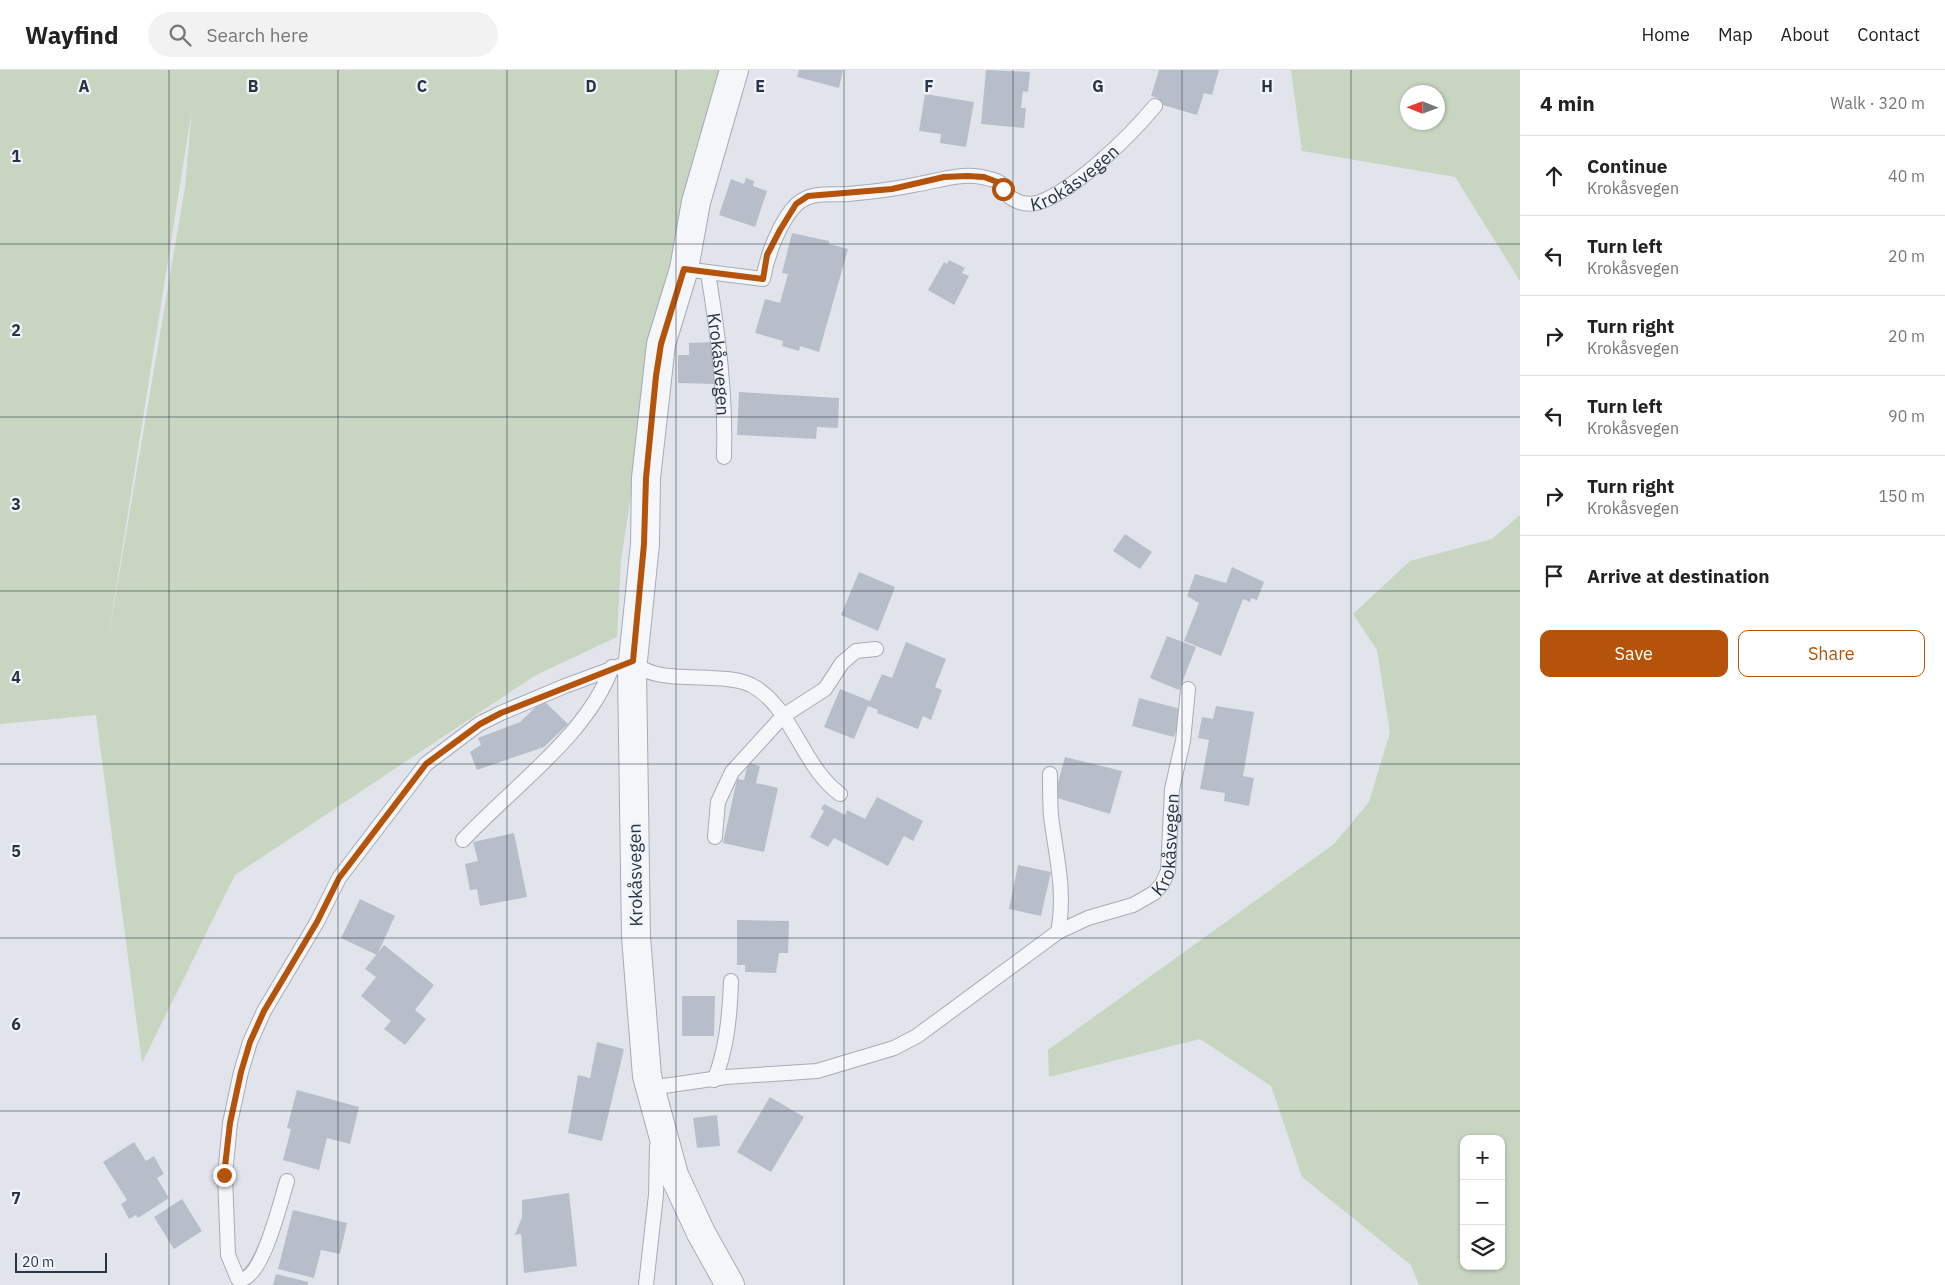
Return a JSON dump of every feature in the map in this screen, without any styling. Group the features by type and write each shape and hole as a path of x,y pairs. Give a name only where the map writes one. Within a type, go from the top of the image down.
{"street":[{"name":"Krokåsvegen","path":"730,1285 701,1233 674,1175 647,1076 636,937 622,664 644,544 646,478 661,344 696,271 696,202 734,70"}],"lane":[{"name":"Krokåsvegen","path":"724,457 725,426 722,373 696,271 763,279 767,255 780,230 796,204 808,196 892,189 944,177 967,176 984,177 1000,183 1011,198 1021,203 1039,203 1075,181 1098,163 1136,129 1156,106"},
{"path":"715,837 718,802 732,772 783,716 825,689 842,663 856,651 876,649"},
{"path":"463,840 569,736 596,702 622,664"},
{"path":"288,1181 262,1259 255,1272 248,1278 238,1279 228,1255 224,1175 230,1123 241,1072 250,1042 264,1011 317,922 339,878 426,764 480,724 501,713 622,664 656,674 731,678 751,685 764,695 783,716 815,769 830,787 840,794"},
{"name":"Krokåsvegen","path":"650,1088 817,1071 894,1048 917,1036 1058,932 1088,918 1133,905 1154,893 1162,884 1168,871 1172,789 1183,740 1188,689"},
{"path":"1050,774 1051,816 1061,873 1062,906 1058,932"},
{"path":"714,1080 720,1068 730,1013 731,982"},
{"name":"Krokåsvegen","path":"646,1285 656,1195 658,1118"}],"green space":[{"path":"0,70 728,70 647,392 621,560 617,637 536,675 235,875 142,1063 96,715 0,724","holes":["192,109 185,187 109,634"]},
{"path":"1291,70 1520,70 1520,281 1455,177 1302,151"},
{"path":"1520,515 1520,1285 1419,1285 1411,1265 1302,1177 1271,1086 1200,1039 1049,1077 1048,1050 1334,844 1369,802 1390,732 1377,650 1353,614 1410,561 1492,539"}],"building":[{"path":"799,70 843,70 839,88 797,77"},
{"path":"986,70 1030,72 1028,92 1023,91 1021,108 1026,108 1024,128 981,124"},
{"path":"1159,70 1219,70 1212,95 1204,93 1197,115 1156,103 1158,98 1151,96"},
{"path":"925,94 974,102 966,147 940,143 941,134 919,131"},
{"path":"746,178 754,181 753,186 767,191 755,227 719,215 731,179 744,184"},
{"path":"792,233 829,241 829,244 848,249 819,352 800,346 799,351 782,346 783,341 755,333 765,299 780,303 788,274 782,273"},
{"path":"949,260 965,268 962,273 969,276 954,305 928,290 944,262 947,264"},
{"path":"715,342 716,384 678,383 678,355 689,355 689,343"},
{"path":"739,392 839,398 838,428 817,427 816,439 737,435"},
{"path":"1125,534 1152,552 1140,569 1113,551"},
{"path":"1232,567 1264,582 1257,600 1251,598 1250,602 1243,599 1221,656 1184,641 1199,603 1187,596 1195,574 1226,583"},
{"path":"859,572 895,587 878,631 841,615"},
{"path":"1167,636 1196,647 1179,690 1150,678"},
{"path":"906,642 946,659 935,687 942,690 931,720 923,716 918,729 877,713 878,710 868,706 854,739 824,727 840,689 870,701 882,674 892,678"},
{"path":"1139,698 1177,708 1181,715 1174,737 1132,726"},
{"path":"543,700 568,724 544,747 477,770 470,752 481,745 478,738 520,722"},
{"path":"1216,706 1254,712 1243,776 1254,778 1249,806 1224,801 1225,793 1200,789 1209,740 1198,738 1202,717 1213,719"},
{"path":"1065,757 1122,771 1110,814 1054,797"},
{"path":"748,763 760,766 756,783 778,788 764,852 723,843 737,779 744,780"},
{"path":"877,797 923,821 913,841 904,836 888,866 834,838 828,847 810,837 824,811 821,809 824,804 845,815 847,810 865,819"},
{"path":"514,833 527,897 480,906 477,889 470,890 465,864 478,861 473,842"},
{"path":"1018,865 1051,872 1041,916 1009,909"},
{"path":"360,899 395,916 377,955 341,938"},
{"path":"737,920 789,921 788,953 779,953 776,973 745,972 745,965 737,965"},
{"path":"384,945 434,985 415,1010 426,1019 405,1045 384,1029 391,1021 361,996 376,977 365,969"},
{"path":"682,996 715,996 714,1036 682,1036"},
{"path":"597,1042 624,1049 602,1141 568,1133 578,1075 590,1078"},
{"path":"297,1090 359,1107 350,1144 327,1138 319,1170 283,1160 291,1129 287,1128"},
{"path":"770,1097 804,1117 771,1172 737,1152"},
{"path":"717,1115 720,1146 697,1148 693,1118"},
{"path":"134,1142 146,1161 154,1156 164,1174 157,1178 169,1198 138,1218 136,1215 129,1219 121,1204 127,1200 103,1162"},
{"path":"569,1193 577,1266 524,1273 521,1234 515,1235 522,1217 522,1200"},
{"path":"182,1199 202,1231 174,1249 154,1217"},
{"path":"293,1210 347,1223 340,1254 321,1250 314,1278 278,1269"},
{"path":"276,1274 308,1282 308,1285 273,1285"}],"route":[{"path":"224,1175 230,1123 241,1072 250,1042 264,1011 317,922 339,878 426,764 480,724 501,713 565,686 633,661 644,544 646,478 656,376 661,344 684,269 763,279 767,255 780,230 796,204 808,196 892,189 921,184 944,177 967,176 984,177 1000,183 1003,189"}]}
